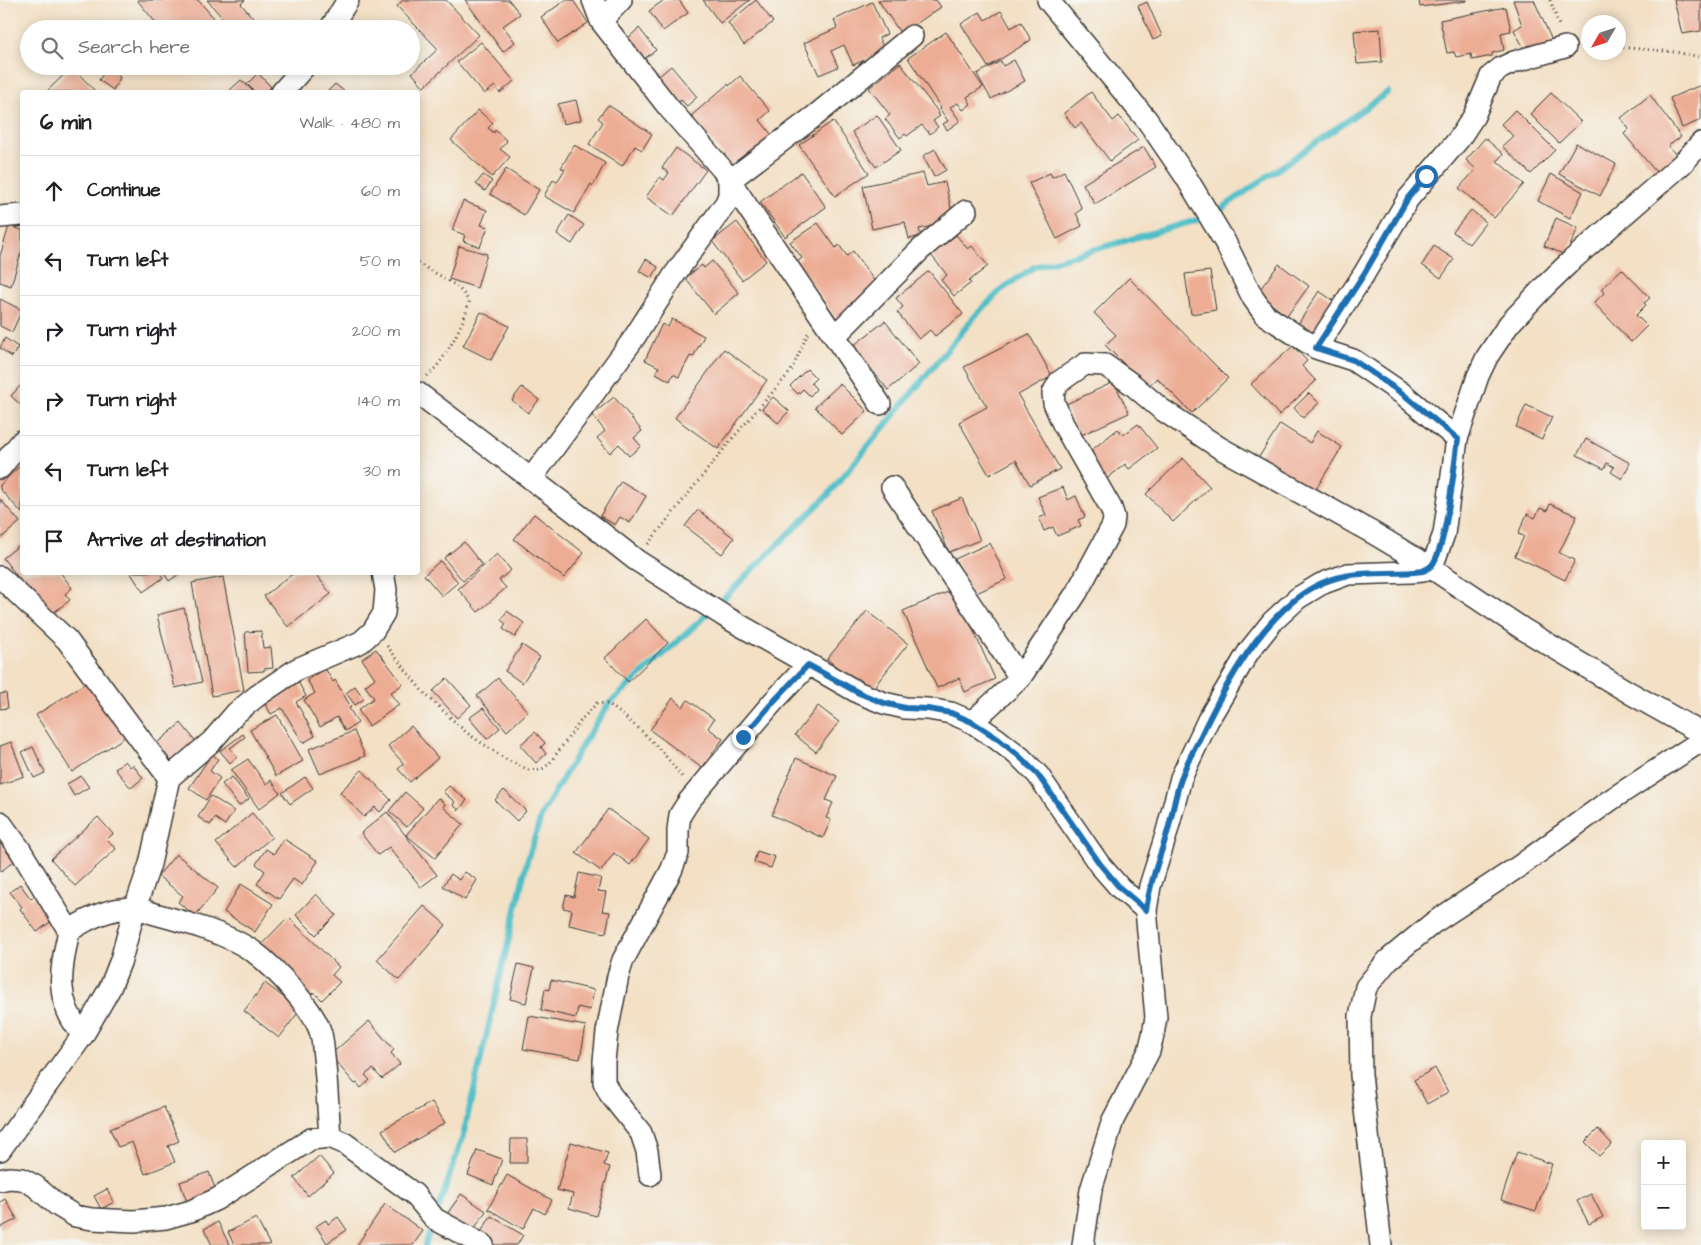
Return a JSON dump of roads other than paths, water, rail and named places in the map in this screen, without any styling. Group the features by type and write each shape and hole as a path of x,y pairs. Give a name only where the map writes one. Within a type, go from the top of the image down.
{"street":[{"path":"336,20 348,0"},
{"path":"593,0 601,21 669,108 722,169 779,251 880,404"},
{"path":"601,21 621,0"},
{"path":"1048,0 1147,120 1198,198 1224,242 1253,298 1265,315 1316,348 1353,360 1403,394 1458,439"},
{"path":"729,181 816,115 912,36"},
{"path":"1316,348 1360,282 1408,198 1459,139 1474,116 1491,76 1501,68 1514,62 1565,47"},
{"path":"284,90 297,75"},
{"path":"1083,1245 1090,1190 1113,1120 1143,1064 1153,1035 1156,1017 1146,910 1150,886 1181,778 1224,690 1249,651 1272,622 1298,598 1321,584 1348,574 1423,571 1430,567 1437,556 1444,534 1458,439 1478,376 1487,357 1509,324 1558,273 1682,164 1701,143"},
{"path":"531,479 632,341 675,274 726,202 729,195 729,181"},
{"path":"835,336 920,250 966,211"},
{"path":"0,217 20,215"},
{"path":"972,722 1020,678 1077,592 1108,534 1114,517 1111,508 1063,424 1054,403 1053,393 1059,382 1085,364 1105,365 1133,385 1161,409 1220,448 1373,533 1430,567 1523,629 1701,733"},
{"path":"420,386 531,479 636,560 724,616 859,693 884,703 905,708 951,713 972,722 1020,757 1038,775 1100,864 1120,888 1146,910"},
{"path":"0,468 20,443"},
{"path":"892,487 1020,678"},
{"path":"0,1150 83,1035 110,988 121,960 135,908 150,864 169,778 212,741 236,713 257,696 297,669 361,642 373,631 384,613 386,590 384,575"},
{"path":"0,577 68,640 169,778"},
{"path":"650,1175 647,1150 640,1133 610,1094 604,1082 606,1032 618,976 623,960 671,871 678,854 680,815 694,795 773,702 808,665"},
{"path":"1381,1245 1361,1075 1360,1016 1366,987 1388,960 1433,923 1521,865 1609,801 1701,741"},
{"path":"0,822 20,848 69,931 61,971 62,995 73,1024 83,1035"},
{"path":"69,931 83,921 98,915 135,908 215,933 254,952 307,1007 321,1033 330,1137"},
{"path":"0,1180 9,1178 22,1179 35,1186 57,1205 75,1216 92,1219 134,1221 166,1218 191,1211 217,1199 311,1139 330,1137 344,1143 414,1194 435,1219 483,1245"}],"waterway":[{"path":"437,1213 463,1136 527,861 542,814 584,742 609,704 713,609 828,495 975,316 1001,290 1034,267 1211,216 1388,92"},
{"path":"425,1245 433,1223"}]}
